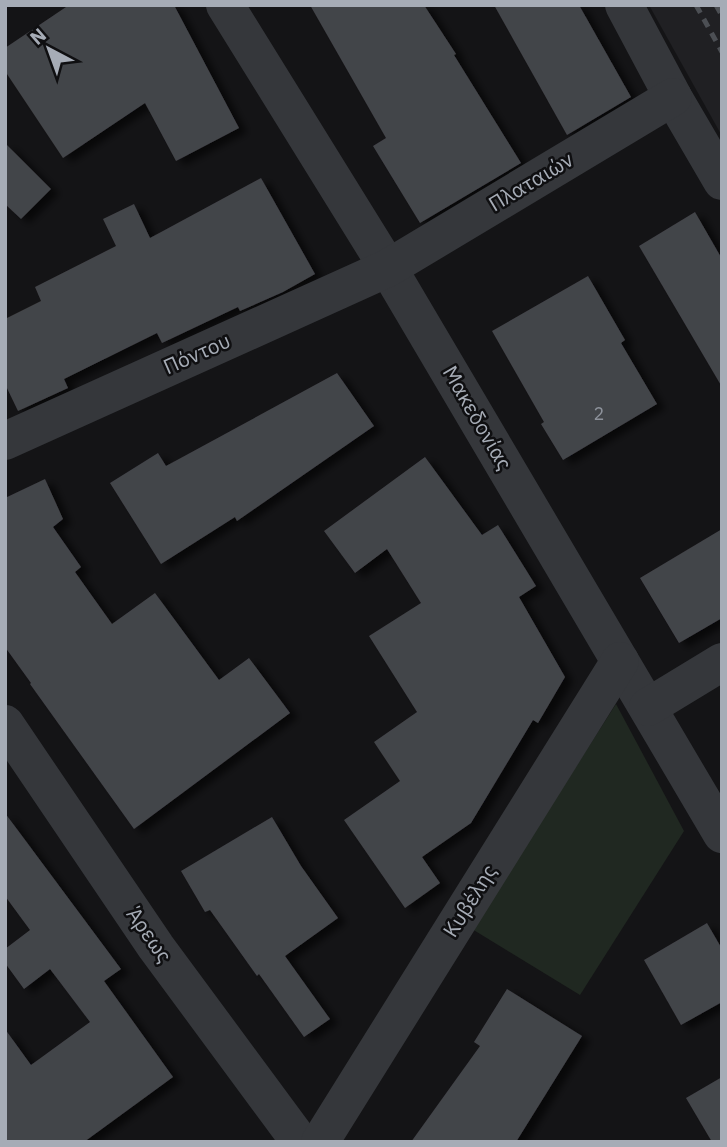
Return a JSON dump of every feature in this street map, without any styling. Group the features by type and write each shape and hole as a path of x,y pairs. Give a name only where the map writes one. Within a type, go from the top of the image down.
{"street":[{"name":"Μακεδονίας","path":"225,5 388,268 722,834"},
{"path":"624,5 722,181"},
{"name":"Πλαταιών","path":"388,268 673,97"},
{"name":"Πόντου","path":"5,440 388,268"},
{"name":"Κυβέλης","path":"320,1142 620,661"},
{"path":"648,708 722,662"},
{"name":"Άρεως","path":"12,746 300,1142"}],"shaded area":[{"path":"649,5 722,5 722,136"},
{"path":"616,704 684,831 580,995 472,929"}],"building":[{"path":"69,5 174,5 239,128 176,161 145,103 63,158 5,71 5,48"},
{"path":"310,5 424,5 521,163 420,223 373,146 386,138"},
{"path":"494,5 579,5 631,97 567,135"},
{"path":"5,143 51,189 21,219 5,204"},
{"path":"261,178 315,274 283,292 240,311 238,307 162,343 157,333 64,379 68,388 18,411 5,384 5,319 41,301 35,287 116,246 103,219 134,204 150,238"},
{"path":"695,212 722,259 722,387 639,246"},
{"path":"588,276 625,340 621,343 657,404 563,460 492,331"},
{"path":"337,373 374,426 237,521 235,517 161,564 110,483 158,453 166,466"},
{"path":"425,457 482,535 498,525 536,586 519,597 565,677 538,723 533,720 471,823 422,857 440,883 405,908 344,820 400,781 374,742 417,712 369,636 421,603 387,549 355,573 324,531"},
{"path":"45,479 63,519 53,527 81,567 75,572 112,624 155,593 219,680 249,658 290,713 134,829 5,647 5,498"},
{"path":"722,529 722,618 679,643 640,578"},
{"path":"5,813 121,969 104,981 173,1077 84,1142 5,1142 5,1029 31,1065 90,1022 50,969 24,989 5,963 5,949 30,930 5,896"},
{"path":"272,817 301,866 338,918 285,956 330,1019 304,1037 210,910 205,912 181,871"},
{"path":"707,923 722,949 722,1002 681,1025 644,960"},
{"path":"507,989 582,1036 516,1142 411,1142 480,1046 474,1042"},
{"path":"722,1077 722,1142 712,1142 686,1098"}],"railway":[{"path":"696,5 722,52"},
{"path":"716,5 722,16"}]}
